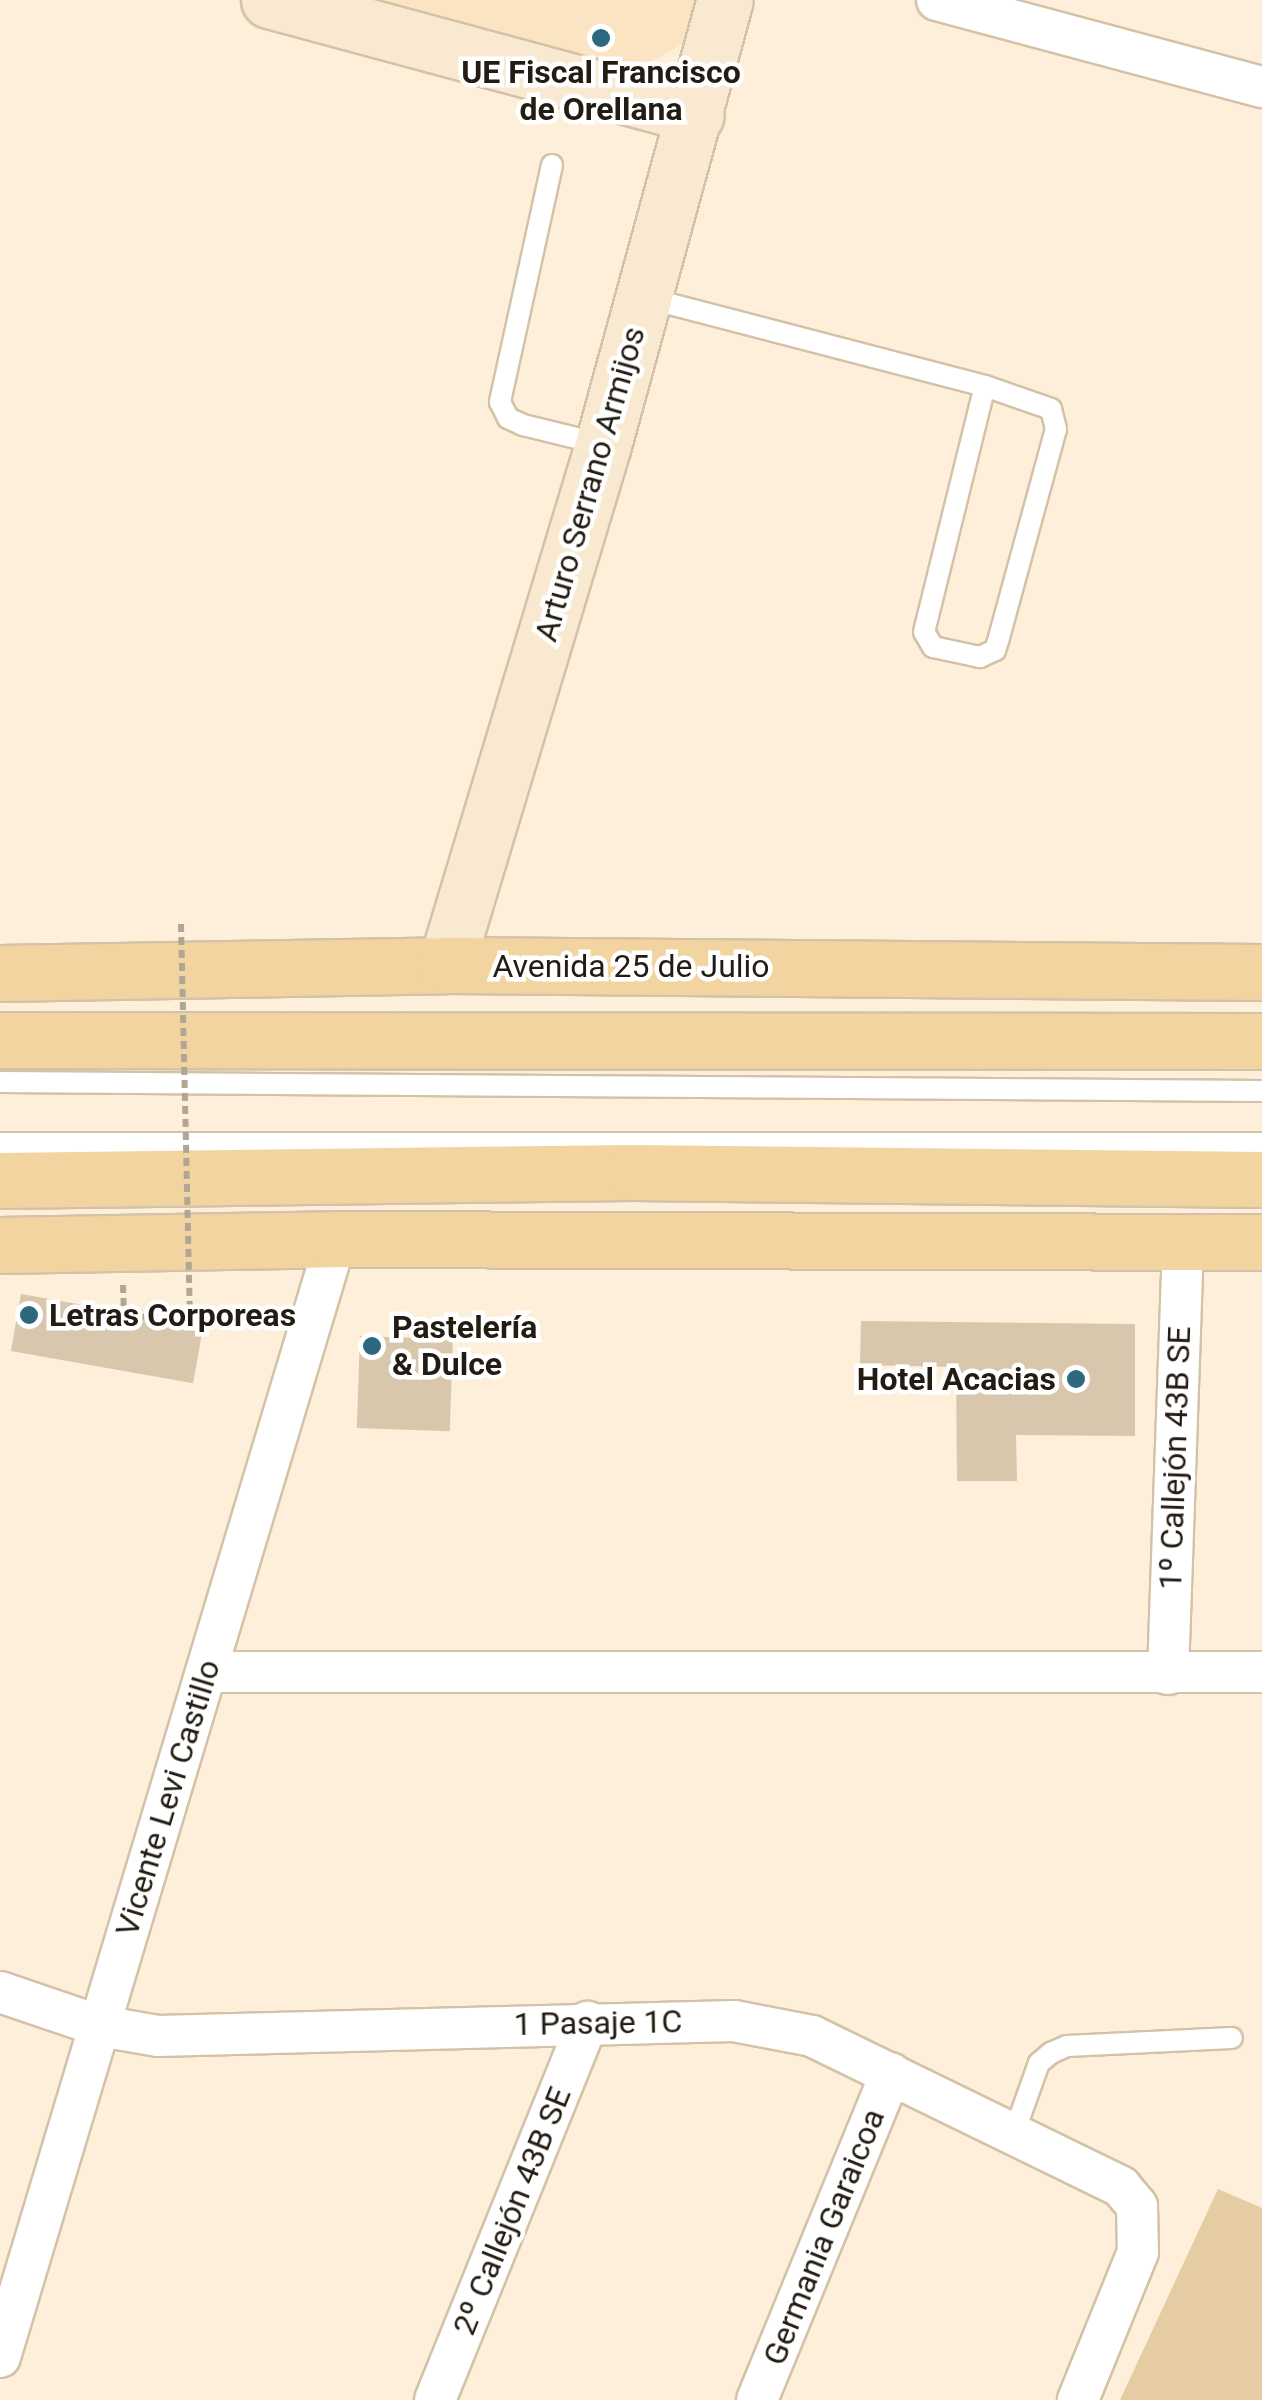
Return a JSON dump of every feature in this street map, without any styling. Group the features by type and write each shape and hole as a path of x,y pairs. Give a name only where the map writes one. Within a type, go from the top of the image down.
{"main road":[{"name":"Avenida 25 de Julio","path":"0,973 446,965 1262,972"},
{"path":"348,1039 446,965"},
{"path":"0,1040 1262,1041"},
{"path":"336,1240 632,1172"},
{"path":"0,1180 632,1172 1262,1179"},
{"path":"0,1246 336,1240 1262,1242"}],"street":[{"path":"269,0 696,115"},
{"name":"Arturo Serrano Armijos","path":"446,965 603,445 696,115 724,0"},
{"path":"937,0 1262,87"},
{"name":"Vicente Levi Castillo","path":"0,2357 336,1240"},
{"name":"1º Callejón 43B SE","path":"1168,1674 1183,1242"},
{"path":"206,1672 1262,1672"},
{"name":"1 Pasaje 1C","path":"0,1992 100,2026 158,2036 588,2022 778,2026 890,2073 1121,2188 1142,2226 1138,2252 1078,2400"},
{"name":"2º Callejón 43B SE","path":"435,2400 588,2022"},
{"name":"Germania Garaicoa","path":"757,2400 890,2073"}],"lane":[{"path":"552,165 500,377 500,402 508,418 522,425 603,445"},
{"path":"645,297 985,386 1042,402 1056,429 999,638 994,650 980,657 934,647 924,632 985,386"},
{"path":"0,1082 1262,1091"},
{"path":"0,1143 1262,1142"},
{"path":"1012,2136 1039,2063 1051,2053 1067,2046 1232,2038"}],"path":[{"path":"124,1318 190,1316 181,924"}],"shaded area":[{"name":"UE Fiscal Francisco de Orellana","path":"374,0 695,0 685,43 635,71"},
{"path":"1218,2189 1262,2208 1262,2400 1120,2400"}],"building":[{"path":"21,1294 203,1326 193,1383 11,1351"},
{"path":"861,1321 1135,1324 1135,1436 1016,1435 1017,1481 957,1481 956,1367 860,1365"},
{"path":"360,1336 453,1339 450,1431 357,1428"}],"place":[{"name":"UE Fiscal Francisco de Orellana","path":"601,38"},
{"name":"Letras Corporeas","path":"29,1315"},
{"name":"Pastelería & Dulce","path":"372,1346"},
{"name":"Hotel Acacias","path":"1076,1379"}]}
